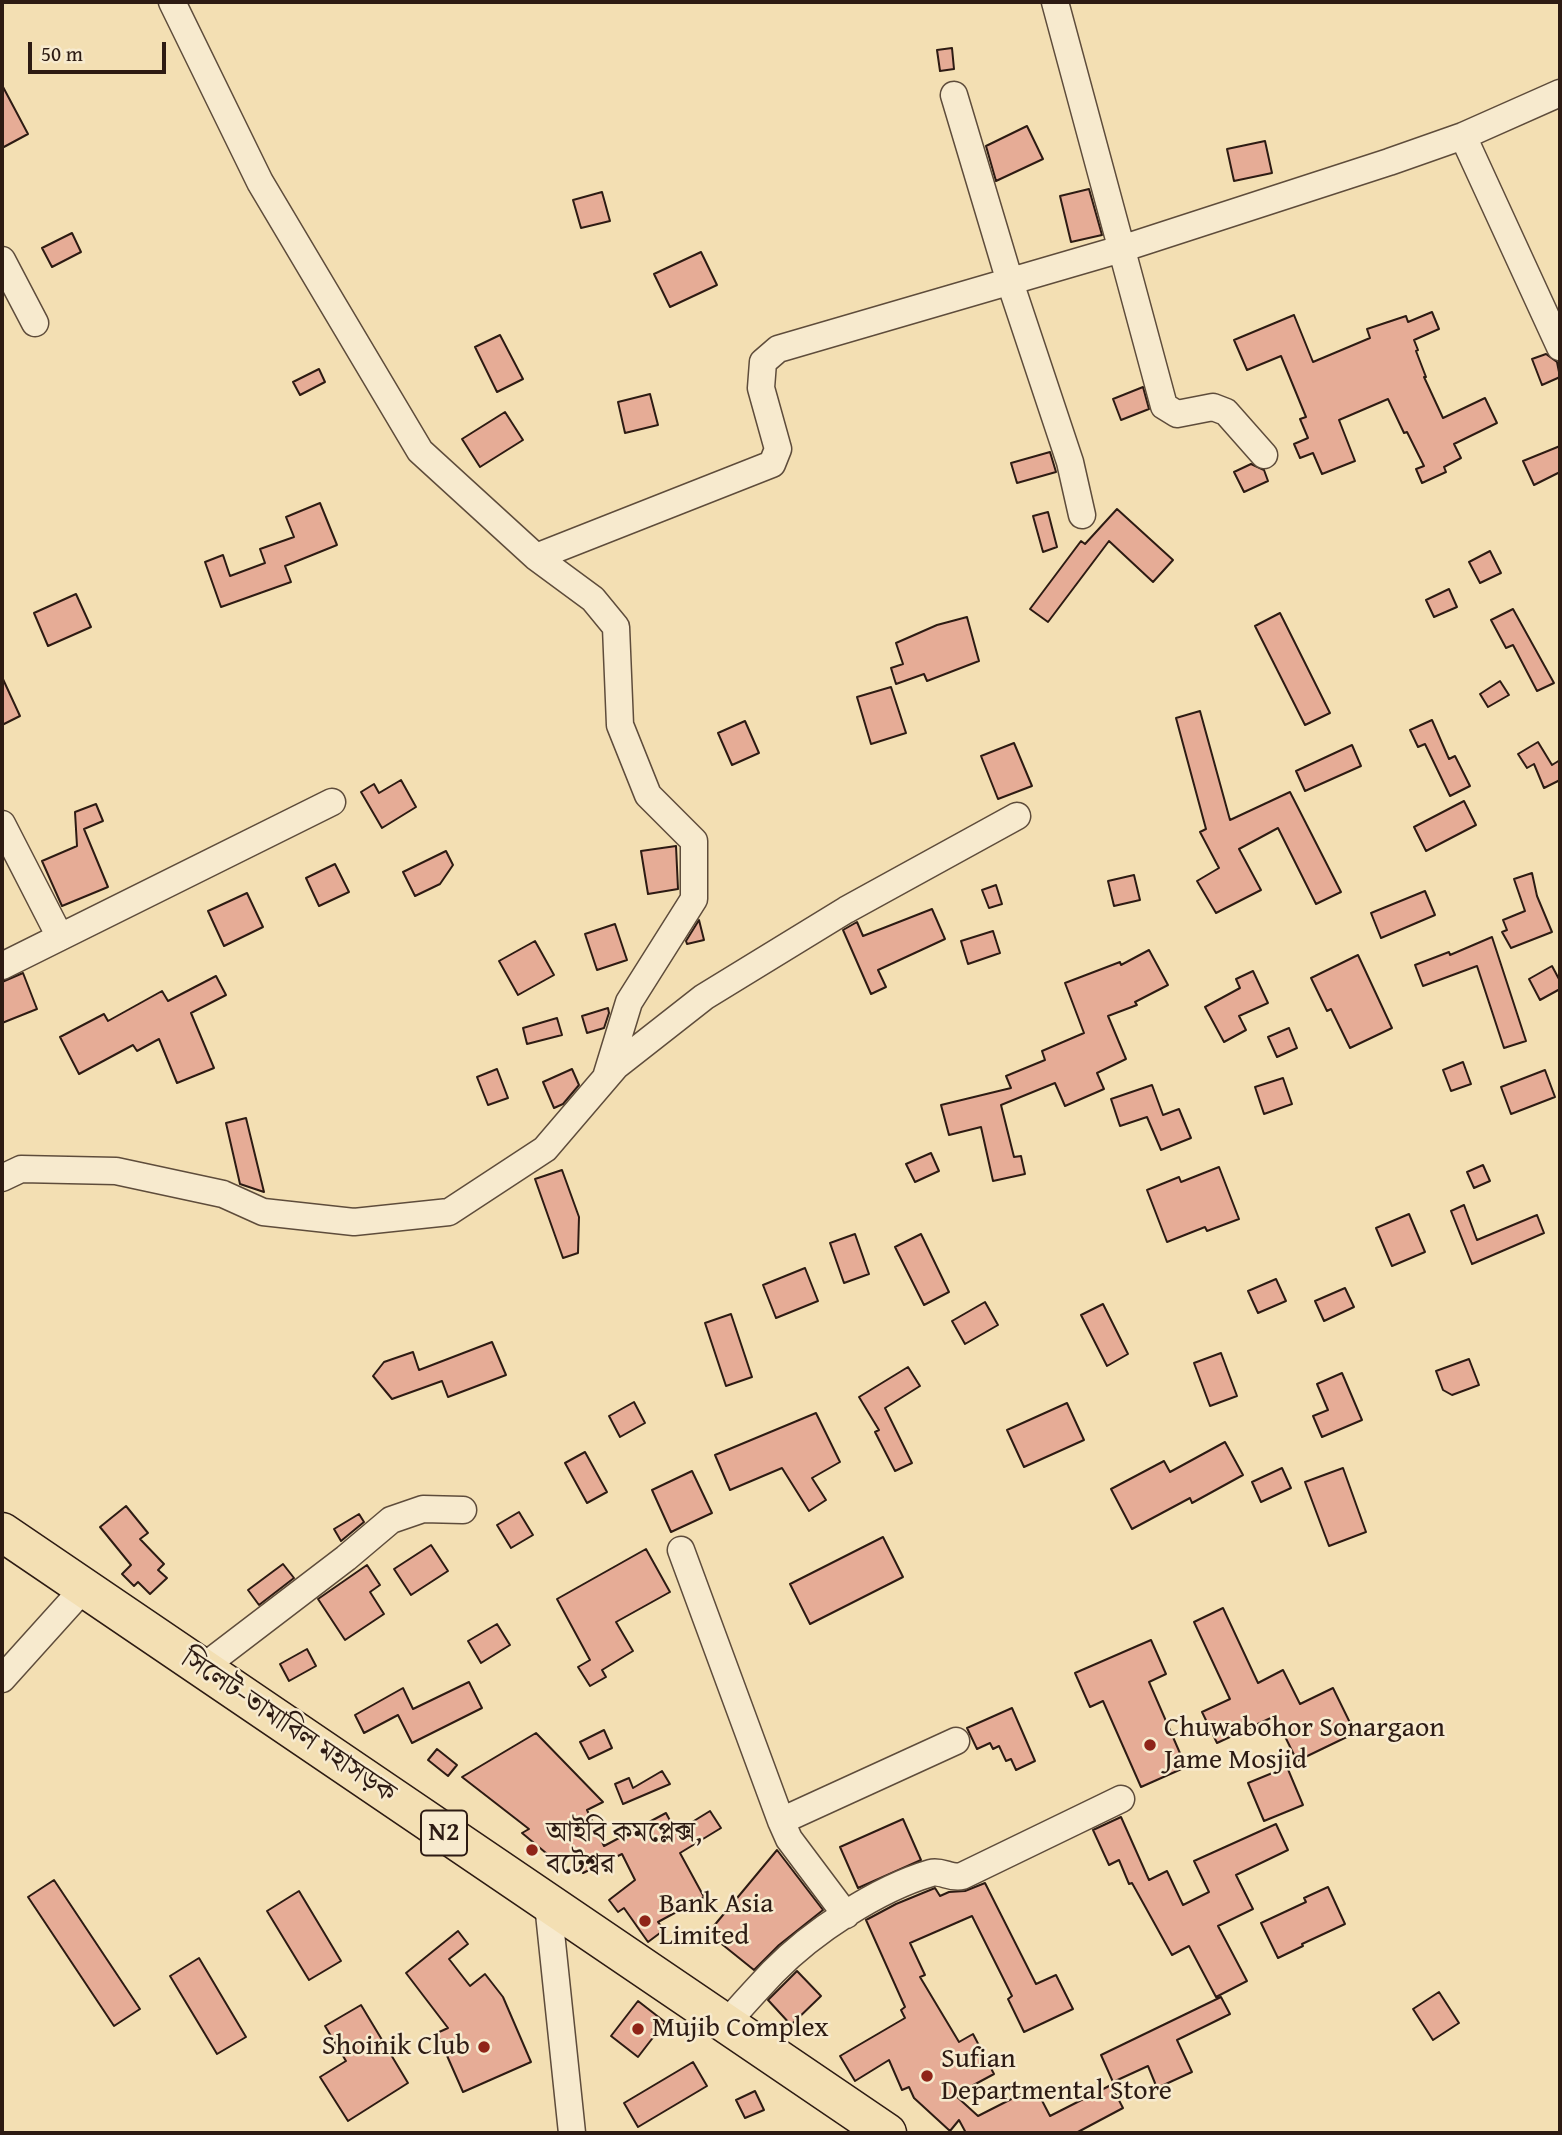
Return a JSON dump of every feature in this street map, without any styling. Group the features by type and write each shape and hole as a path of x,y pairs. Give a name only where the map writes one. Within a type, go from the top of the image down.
{"highway":[{"name":"সিলেট-তামাবিল মহাসড়ক","path":"2,1532 887,2133"}],"street":[{"path":"172,2 260,182 420,451 536,556 593,599 616,627 620,725 648,794 694,841 694,899 629,1002 606,1077"},
{"path":"1055,2 1164,406 1177,414 1213,407 1226,412 1264,455"},
{"path":"536,556 772,464 778,449 761,388 763,362 778,349 1121,248 1463,136 1560,93"},
{"path":"954,95 1010,282 1070,463 1082,515"},
{"path":"1463,136 1560,347"},
{"path":"2,260 35,323"},
{"path":"2,967 331,802"},
{"path":"2,1178 21,1168 116,1171 223,1194 263,1212 354,1222 449,1212 545,1149 616,1066 704,997 846,910 1017,816"},
{"path":"2,824 60,937"},
{"path":"202,1668 391,1520 423,1509 463,1510"},
{"path":"681,1550 789,1839 846,1915"},
{"path":"2,1679 84,1588"},
{"path":"781,1821 956,1741"},
{"path":"726,2024 774,1971 805,1944 886,1890 935,1872 956,1878 962,1876 1121,1799"},
{"path":"548,1904 572,2133"}],"building":[{"path":"952,48 954,69 940,71 937,50"},
{"path":"2,85 28,134 2,148"},
{"path":"1027,126 1043,159 996,181 986,146"},
{"path":"1265,141 1272,173 1234,181 1227,149"},
{"path":"1089,189 1102,235 1071,242 1060,196"},
{"path":"602,192 610,221 581,228 573,200"},
{"path":"72,233 81,252 52,267 42,248"},
{"path":"701,252 717,285 670,307 654,274"},
{"path":"1432,312 1439,329 1414,340 1424,377 1443,418 1485,398 1497,423 1454,444 1461,458 1444,467 1446,472 1422,483 1416,469 1424,466 1388,399 1339,420 1355,461 1322,474 1313,453 1300,458 1294,444 1308,438 1300,419 1306,417 1281,356 1247,370 1234,340 1294,315 1313,362 1370,338 1367,329 1406,316 1408,322"},
{"path":"500,335 523,379 497,392 475,347"},
{"path":"1546,354 1557,362 1560,377 1542,385 1532,359"},
{"path":"319,369 325,382 300,395 293,382"},
{"path":"1143,387 1149,409 1121,420 1113,399"},
{"path":"650,394 658,425 625,433 618,402"},
{"path":"505,412 523,440 480,467 462,439"},
{"path":"1560,446 1560,472 1534,485 1523,461"},
{"path":"1050,452 1056,472 1017,483 1011,463"},
{"path":"1251,464 1264,470 1268,481 1244,492 1234,472"},
{"path":"320,503 337,545 285,566 291,582 221,607 205,562 223,555 230,576 265,563 260,549 294,537 286,517"},
{"path":"1117,509 1173,560 1153,582 1109,541 1048,622 1030,609 1081,541 1085,544"},
{"path":"1048,512 1057,547 1043,552 1033,516"},
{"path":"1490,551 1501,573 1480,583 1469,562"},
{"path":"1449,589 1457,607 1434,617 1426,600"},
{"path":"76,594 91,627 48,646 34,613"},
{"path":"1513,609 1554,683 1537,691 1513,645 1506,648 1491,620"},
{"path":"1280,613 1330,713 1305,725 1255,626"},
{"path":"967,617 979,661 927,681 924,674 896,684 891,668 903,664 896,643 937,625"},
{"path":"2,677 20,716 2,725"},
{"path":"1500,681 1509,695 1488,707 1480,694"},
{"path":"891,687 906,733 871,744 857,697"},
{"path":"1200,711 1230,820 1290,792 1341,892 1316,904 1278,828 1239,849 1261,890 1216,913 1197,881 1219,868 1200,832 1206,829 1176,718"},
{"path":"1432,720 1449,759 1455,756 1470,786 1450,796 1425,744 1418,747 1410,730"},
{"path":"745,721 759,753 732,765 718,733"},
{"path":"1538,742 1552,765 1560,760 1560,780 1544,788 1534,764 1527,768 1518,754"},
{"path":"1014,743 1032,786 998,799 981,756"},
{"path":"1352,745 1361,766 1305,791 1296,771"},
{"path":"401,780 416,807 382,828 361,792 374,784 379,793"},
{"path":"1464,801 1476,825 1426,851 1414,827"},
{"path":"96,804 103,821 84,829 108,887 62,906 42,861 77,846 75,812"},
{"path":"676,846 678,889 648,894 641,851"},
{"path":"446,851 453,865 440,884 415,896 403,872"},
{"path":"335,864 349,892 319,906 306,878"},
{"path":"1532,873 1537,896 1552,932 1511,948 1502,932 1507,930 1503,920 1525,911 1514,879"},
{"path":"1134,875 1140,900 1114,906 1108,881"},
{"path":"996,885 1002,904 989,908 982,890"},
{"path":"1425,891 1435,915 1381,938 1371,913"},
{"path":"247,893 263,927 224,946 208,911"},
{"path":"932,909 945,939 878,970 886,987 871,994 843,930 857,922 863,936"},
{"path":"699,920 704,940 687,944 686,941"},
{"path":"615,924 627,960 597,970 585,934"},
{"path":"993,931 1000,953 968,964 961,941"},
{"path":"1492,937 1526,1041 1504,1048 1477,966 1423,986 1415,965 1449,952 1450,955"},
{"path":"535,941 554,975 518,995 499,961"},
{"path":"1149,950 1168,985 1135,1002 1137,1005 1108,1016 1126,1059 1097,1073 1104,1089 1065,1106 1055,1083 1001,1105 1014,1157 1021,1156 1025,1174 993,1181 981,1127 949,1135 941,1105 1011,1088 1006,1076 1045,1060 1042,1051 1084,1033 1065,983 1120,962 1121,965"},
{"path":"1358,955 1392,1028 1350,1048 1331,1009 1327,1011 1311,978"},
{"path":"1552,966 1560,981 1560,989 1540,1000 1529,979"},
{"path":"1253,971 1268,1003 1239,1016 1246,1030 1224,1042 1205,1007 1240,988 1236,979"},
{"path":"23,973 37,1009 2,1023 2,982"},
{"path":"216,976 226,995 191,1013 214,1068 177,1083 159,1039 137,1051 133,1045 79,1074 60,1037 104,1014 108,1021 162,991 168,1001"},
{"path":"608,1008 604,1028 587,1033 582,1016"},
{"path":"557,1018 562,1035 527,1044 523,1028"},
{"path":"1289,1028 1297,1048 1277,1057 1268,1037"},
{"path":"1463,1062 1471,1084 1451,1091 1443,1070"},
{"path":"497,1069 508,1098 488,1105 477,1077"},
{"path":"572,1069 579,1085 563,1104 554,1108 543,1082"},
{"path":"1545,1070 1555,1097 1511,1114 1501,1087"},
{"path":"1283,1078 1292,1104 1264,1114 1255,1087"},
{"path":"1152,1085 1163,1115 1179,1109 1191,1138 1161,1150 1147,1117 1120,1126 1111,1099"},
{"path":"246,1118 264,1192 240,1184 226,1123"},
{"path":"931,1153 939,1171 915,1182 906,1164"},
{"path":"1483,1165 1490,1181 1474,1188 1467,1172"},
{"path":"1219,1167 1239,1219 1207,1231 1205,1227 1167,1242 1147,1190 1179,1177 1181,1182"},
{"path":"562,1170 579,1217 578,1253 563,1258 535,1179"},
{"path":"1464,1205 1477,1240 1537,1215 1544,1233 1472,1264 1451,1211"},
{"path":"1409,1214 1425,1252 1392,1266 1376,1228"},
{"path":"855,1234 869,1274 844,1283 830,1243"},
{"path":"921,1234 949,1292 924,1305 895,1247"},
{"path":"805,1268 818,1301 776,1318 763,1285"},
{"path":"1276,1279 1286,1301 1258,1313 1248,1291"},
{"path":"1345,1288 1354,1307 1324,1321 1315,1301"},
{"path":"985,1302 998,1325 965,1344 952,1321"},
{"path":"1103,1304 1128,1354 1107,1366 1081,1315"},
{"path":"731,1314 752,1377 726,1386 705,1323"},
{"path":"492,1342 506,1375 448,1397 442,1381 392,1399 373,1376 384,1362 413,1352 419,1370"},
{"path":"1221,1353 1237,1396 1210,1406 1194,1363"},
{"path":"1469,1359 1479,1385 1452,1395 1443,1390 1436,1371"},
{"path":"908,1367 920,1386 885,1408 912,1463 895,1471 875,1432 879,1430 859,1397"},
{"path":"1342,1373 1362,1420 1322,1437 1313,1416 1328,1410 1317,1384"},
{"path":"634,1402 645,1423 620,1437 609,1416"},
{"path":"1067,1403 1084,1440 1024,1467 1007,1430"},
{"path":"816,1413 840,1462 812,1478 826,1500 809,1511 782,1468 730,1490 715,1455"},
{"path":"1225,1442 1243,1475 1192,1503 1190,1498 1132,1529 1111,1489 1164,1461 1170,1472"},
{"path":"585,1452 607,1492 587,1503 565,1463"},
{"path":"1282,1468 1291,1488 1261,1502 1252,1482"},
{"path":"1343,1468 1366,1532 1329,1546 1305,1482"},
{"path":"692,1471 712,1513 671,1532 652,1490"},
{"path":"126,1506 148,1533 140,1539 164,1564 158,1570 167,1578 150,1594 138,1582 134,1586 122,1574 131,1565 100,1527"},
{"path":"519,1512 533,1535 511,1548 497,1525"},
{"path":"359,1514 364,1522 341,1541 334,1529"},
{"path":"883,1537 903,1577 810,1624 790,1584"},
{"path":"431,1545 448,1571 411,1595 394,1569"},
{"path":"646,1549 670,1592 616,1622 633,1651 602,1670 606,1677 590,1686 578,1667 590,1660 557,1599"},
{"path":"283,1564 294,1578 259,1605 248,1590"},
{"path":"367,1565 380,1585 370,1592 384,1614 345,1640 318,1599"},
{"path":"1223,1608 1258,1683 1283,1670 1300,1704 1333,1688 1355,1733 1297,1761 1275,1716 1217,1743 1202,1712 1230,1699 1194,1622"},
{"path":"497,1624 510,1645 481,1663 468,1641"},
{"path":"1151,1640 1166,1674 1149,1682 1186,1767 1141,1787 1103,1701 1090,1707 1075,1673"},
{"path":"307,1649 316,1666 289,1681 280,1664"},
{"path":"469,1682 482,1708 412,1743 398,1715 364,1733 355,1715 403,1688 413,1709"},
{"path":"1012,1708 1035,1761 1016,1770 1011,1759 1006,1761 999,1746 993,1749 990,1743 977,1749 967,1728"},
{"path":"604,1730 612,1748 589,1759 580,1742"},
{"path":"536,1733 603,1802 587,1810 604,1846 666,1813 676,1832 710,1811 721,1828 680,1853 704,1897 658,1922 664,1930 648,1942 624,1908 618,1912 609,1900 635,1880 622,1854 583,1873 573,1852 558,1863 522,1833 529,1829 462,1777"},
{"path":"437,1749 457,1765 448,1776 428,1760"},
{"path":"1287,1767 1303,1805 1264,1821 1248,1783"},
{"path":"662,1771 670,1784 623,1804 615,1784 629,1778 633,1788"},
{"path":"1121,1817 1149,1880 1167,1871 1183,1905 1209,1892 1194,1861 1276,1824 1288,1850 1236,1875 1253,1909 1218,1926 1247,1981 1216,1997 1189,1946 1172,1955 1132,1883 1129,1884 1119,1860 1109,1865 1093,1830"},
{"path":"903,1819 921,1860 858,1888 840,1847"},
{"path":"777,1850 823,1910 779,1945 754,1970 708,1933"},
{"path":"54,1880 140,2009 114,2026 28,1897"},
{"path":"985,1883 1036,1984 1056,1975 1073,2009 1024,2032 1008,1999 1012,1996 972,1916 910,1943 925,1975 920,1977 959,2042 973,2034 994,2074 955,2095 978,2116 1035,2087 1050,2116 1111,2085 1123,2108 1076,2133 966,2133 959,2120 950,2131 914,2098 909,2087 902,2090 889,2060 855,2081 840,2056 905,2018 901,2010 905,2007 866,1920 935,1888 940,1896 949,1892 965,1891"},
{"path":"1328,1887 1345,1924 1278,1958 1261,1923 1306,1902 1304,1898"},
{"path":"299,1891 341,1961 309,1980 267,1911"},
{"path":"458,1931 468,1944 449,1959 470,1986 485,1974 503,1997 531,2062 463,2092 437,2033 448,2028 406,1973"},
{"path":"199,1958 246,2037 217,2054 170,1976"},
{"path":"797,1971 821,1996 791,2025 768,2000"},
{"path":"1439,1992 1459,2023 1433,2040 1413,2009"},
{"path":"1221,1997 1230,2014 1177,2040 1192,2072 1157,2088 1148,2066 1113,2082 1101,2055"},
{"name":"Mujib Complex","path":"638,2001 665,2022 638,2057 611,2036"},
{"path":"361,2005 408,2083 348,2121 320,2077 346,2061 325,2026"},
{"path":"693,2062 707,2086 638,2127 624,2103"},
{"path":"755,2091 764,2110 745,2118 736,2100"}],"place":[{"name":"Chuwabohor Sonargaon Jame Mosjid","path":"1150,1745"},
{"name":"আইবি কমপ্লেক্স, বটেশ্বর","path":"532,1850"},
{"name":"Bank Asia Limited","path":"645,1921"},
{"name":"Mujib Complex","path":"638,2029"},
{"name":"Shoinik Club","path":"484,2047"},
{"name":"Sufian Departmental Store","path":"927,2076"}]}
